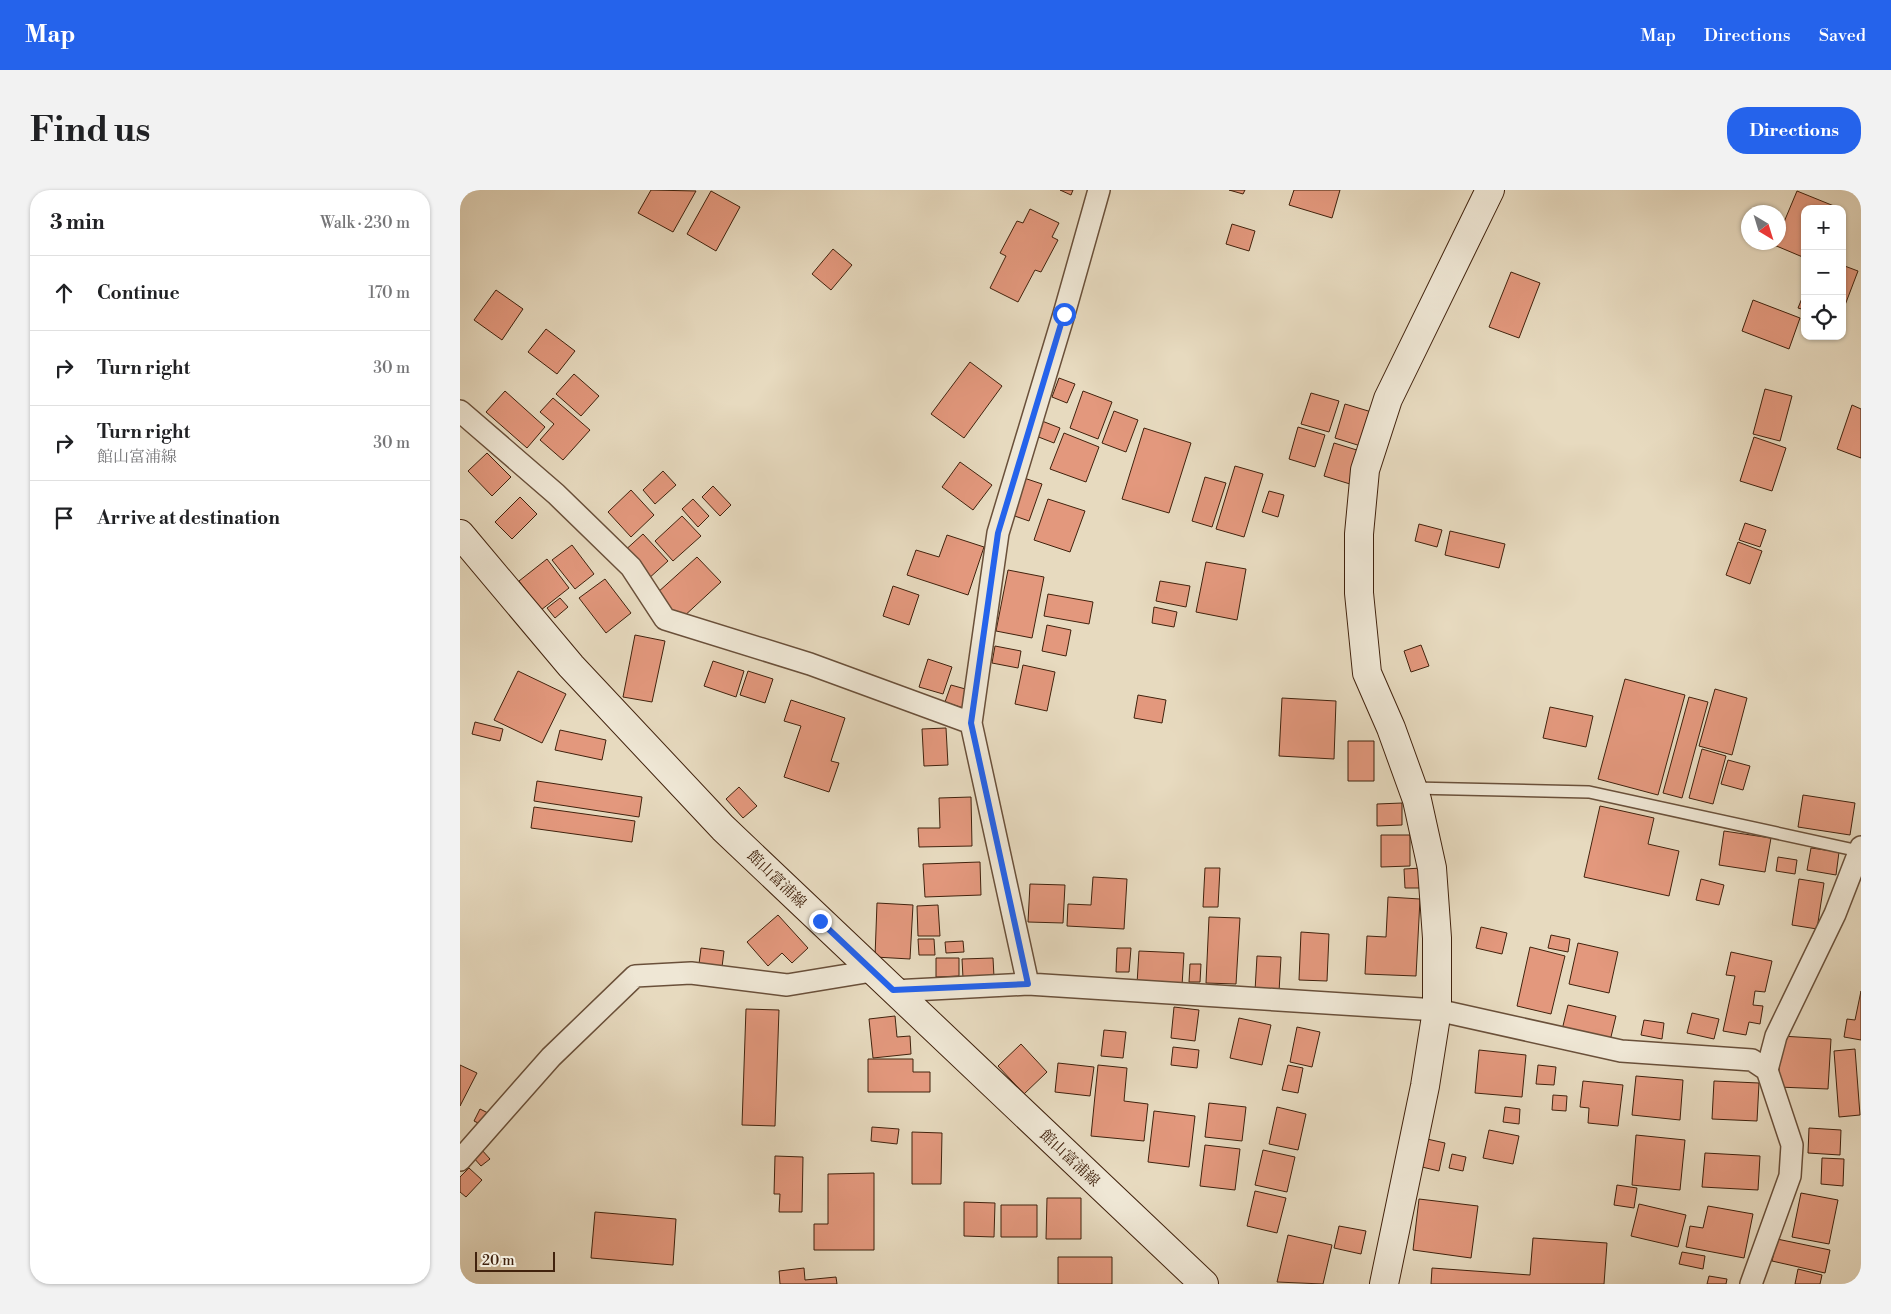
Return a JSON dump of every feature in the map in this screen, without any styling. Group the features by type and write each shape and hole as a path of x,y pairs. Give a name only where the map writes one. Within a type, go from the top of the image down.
{"street":[{"path":"1028,984 971,723 998,533 1064,314 1098,190"},
{"path":"1384,1284 1425,1086 1437,1010 1437,938 1432,868 1412,788 1391,728 1366,673 1359,593 1359,534 1365,470 1388,399 1490,190"},
{"path":"460,411 556,494 631,567 665,619 810,664 971,723"},
{"name":"館山富浦線","path":"460,534 571,666 723,828 1204,1284"},
{"path":"1751,1284 1790,1176 1792,1145 1767,1070 1776,1036 1835,914 1860,850"},
{"path":"460,1160 551,1057 635,976 691,973 786,985 872,971"},
{"path":"893,990 1028,984 1437,1010 1621,1051 1752,1060 1767,1070"}],"lane":[{"path":"1412,788 1589,792 1860,850"}],"building":[{"path":"651,190 696,191 673,232 638,213"},
{"path":"1060,190 1073,190 1071,195"},
{"path":"1229,190 1245,190 1243,194"},
{"path":"1294,190 1340,190 1332,218 1289,205"},
{"path":"711,191 740,207 716,251 687,234"},
{"path":"1797,191 1832,205 1801,205 1801,256 1786,250 1786,217"},
{"path":"1030,209 1059,223 1052,237 1058,240 1041,272 1035,270 1018,302 990,288 1006,256 1000,253 1017,221 1023,223"},
{"path":"1232,224 1255,231 1249,251 1226,244"},
{"path":"833,249 852,265 831,290 812,274"},
{"path":"1846,266 1858,271 1846,302"},
{"path":"1511,272 1540,283 1519,338 1489,327"},
{"path":"496,290 523,309 502,340 474,320"},
{"path":"1753,300 1800,318 1789,349 1742,331"},
{"path":"546,329 575,351 557,374 528,352"},
{"path":"970,362 1002,386 964,438 931,414"},
{"path":"574,374 599,396 581,416 556,394"},
{"path":"1059,378 1075,384 1067,403 1052,397"},
{"path":"1765,389 1792,396 1780,441 1753,434"},
{"path":"505,391 545,427 527,448 486,412"},
{"path":"1083,391 1112,402 1098,439 1070,428"},
{"path":"1311,393 1339,401 1329,432 1301,424"},
{"path":"553,398 590,430 563,460 540,440 554,424 540,412"},
{"path":"1345,404 1375,413 1364,447 1335,438"},
{"path":"1852,405 1861,409 1861,458 1837,449"},
{"path":"1114,411 1138,420 1126,452 1102,443"},
{"path":"1042,421 1060,428 1054,443 1036,436"},
{"path":"1298,427 1325,435 1315,467 1289,459"},
{"path":"1144,428 1191,443 1169,513 1122,499"},
{"path":"1064,433 1099,447 1086,482 1050,469"},
{"path":"1754,437 1786,448 1772,491 1740,481"},
{"path":"1334,443 1360,451 1350,484 1324,476"},
{"path":"487,453 511,477 492,496 468,471"},
{"path":"960,462 992,485 973,510 942,487"},
{"path":"1235,466 1263,474 1244,537 1216,529"},
{"path":"663,471 676,485 655,504 643,490"},
{"path":"1021,477 1042,484 1029,521 1009,514"},
{"path":"1205,477 1226,483 1212,527 1192,521"},
{"path":"713,486 731,505 720,516 702,497"},
{"path":"631,490 654,515 631,537 608,512"},
{"path":"1269,491 1284,495 1278,517 1262,512"},
{"path":"520,497 537,514 512,539 495,522"},
{"path":"693,499 709,516 698,527 682,509"},
{"path":"1048,499 1085,511 1070,552 1034,540"},
{"path":"682,516 701,536 673,561 655,541"},
{"path":"1745,523 1766,530 1760,547 1739,540"},
{"path":"1419,524 1442,530 1437,547 1415,541"},
{"path":"1450,531 1505,544 1499,568 1445,555"},
{"path":"643,534 668,561 647,580 622,553"},
{"path":"947,535 984,547 968,595 907,575 916,550 939,557"},
{"path":"1738,542 1762,551 1750,584 1726,575"},
{"path":"572,545 594,574 575,589 552,560"},
{"path":"697,557 721,582 681,619 657,593"},
{"path":"547,559 569,588 541,610 519,581"},
{"path":"1206,562 1246,569 1237,620 1196,612"},
{"path":"1008,570 1044,577 1032,638 996,631"},
{"path":"605,579 631,613 606,633 579,598"},
{"path":"1160,581 1190,586 1186,607 1156,601"},
{"path":"893,586 919,595 909,625 883,616"},
{"path":"1048,594 1093,602 1089,624 1044,616"},
{"path":"560,598 568,607 555,618 547,608"},
{"path":"1154,607 1177,612 1174,627 1152,623"},
{"path":"1047,625 1071,630 1066,656 1042,651"},
{"path":"635,635 665,641 652,702 623,697"},
{"path":"1421,645 1429,666 1411,672 1404,651"},
{"path":"995,646 1021,651 1018,668 992,663"},
{"path":"928,659 952,667 943,694 919,687"},
{"path":"713,661 744,671 736,697 704,686"},
{"path":"1023,665 1055,672 1047,711 1015,704"},
{"path":"518,671 566,694 542,743 494,720"},
{"path":"748,671 773,679 765,703 740,695"},
{"path":"1625,679 1685,695 1658,795 1598,779"},
{"path":"951,685 969,690 963,708 945,702"},
{"path":"1715,689 1747,698 1732,755 1699,746"},
{"path":"1138,695 1166,700 1162,723 1134,718"},
{"path":"1689,697 1708,702 1682,798 1663,793"},
{"path":"1282,698 1336,701 1334,759 1279,756"},
{"path":"791,700 845,718 831,761 839,763 829,792 784,777 801,726 784,721"},
{"path":"1550,707 1593,716 1586,747 1543,738"},
{"path":"475,722 503,729 500,741 472,734"},
{"path":"946,728 948,765 924,766 922,729"},
{"path":"560,730 606,740 602,760 555,750"},
{"path":"1348,741 1374,741 1374,781 1348,781"},
{"path":"1702,749 1726,756 1713,804 1689,798"},
{"path":"1728,760 1750,766 1743,790 1721,784"},
{"path":"537,781 642,797 639,817 534,801"},
{"path":"739,787 757,806 743,818 726,799"},
{"path":"1803,795 1855,803 1850,835 1798,827"},
{"path":"971,797 972,846 919,847 918,828 940,828 939,798"},
{"path":"1402,803 1402,825 1377,826 1377,804"},
{"path":"1600,806 1654,818 1648,844 1679,851 1669,896 1584,877"},
{"path":"534,807 635,821 632,842 531,828"},
{"path":"1724,831 1771,838 1765,872 1719,865"},
{"path":"1381,835 1410,835 1410,866 1381,867"},
{"path":"1811,848 1839,852 1836,875 1807,870"},
{"path":"1778,857 1797,860 1795,874 1776,871"},
{"path":"980,862 981,895 925,897 923,864"},
{"path":"1205,868 1220,868 1218,907 1203,907"},
{"path":"1422,868 1422,888 1405,888 1404,869"},
{"path":"1093,877 1127,879 1124,929 1067,926 1068,904 1091,905"},
{"path":"1701,879 1724,885 1719,905 1696,900"},
{"path":"1799,879 1824,883 1817,929 1792,925"},
{"path":"1030,884 1065,885 1063,923 1028,922"},
{"path":"1388,897 1420,899 1416,976 1365,974 1367,936 1386,937"},
{"path":"877,903 913,905 910,959 875,957"},
{"path":"938,905 940,936 918,936 917,906"},
{"path":"778,915 808,948 792,963 782,953 768,966 747,942"},
{"path":"1209,917 1240,918 1236,984 1206,983"},
{"path":"1481,927 1507,933 1502,954 1476,948"},
{"path":"1301,932 1329,934 1327,981 1299,980"},
{"path":"1551,935 1570,939 1568,952 1548,948"},
{"path":"918,939 934,939 935,955 919,955"},
{"path":"963,941 964,952 946,953 945,942"},
{"path":"1578,943 1618,952 1609,993 1569,984"},
{"path":"1530,947 1565,956 1551,1014 1517,1006"},
{"path":"701,948 724,951 722,967 699,964"},
{"path":"1117,948 1131,948 1129,972 1116,972"},
{"path":"1139,951 1184,953 1182,986 1137,984"},
{"path":"1731,952 1772,961 1765,992 1755,991 1753,1005 1763,1006 1760,1024 1749,1022 1746,1035 1723,1031 1735,976 1726,975"},
{"path":"1257,956 1281,957 1279,992 1255,991"},
{"path":"936,958 959,958 959,976 936,977"},
{"path":"993,958 994,977 963,978 962,959"},
{"path":"1190,964 1201,964 1200,982 1189,982"},
{"path":"1861,991 1861,1040 1844,1037 1847,1019 1855,1020"},
{"path":"1568,1005 1616,1016 1610,1041 1562,1030"},
{"path":"1174,1007 1199,1010 1195,1041 1171,1038"},
{"path":"746,1009 779,1010 775,1126 742,1125"},
{"path":"1692,1013 1719,1019 1714,1039 1687,1033"},
{"path":"895,1016 897,1037 910,1036 911,1054 873,1058 869,1019"},
{"path":"1239,1018 1271,1025 1262,1065 1230,1058"},
{"path":"1644,1020 1664,1023 1662,1039 1641,1035"},
{"path":"1297,1027 1320,1032 1312,1067 1290,1062"},
{"path":"1104,1030 1126,1032 1123,1058 1101,1056"},
{"path":"1781,1036 1831,1039 1828,1089 1778,1087"},
{"path":"1021,1044 1047,1072 1024,1094 998,1066"},
{"path":"1173,1047 1199,1050 1197,1068 1171,1065"},
{"path":"1855,1049 1860,1115 1839,1117 1834,1051"},
{"path":"1479,1050 1526,1055 1522,1097 1475,1093"},
{"path":"868,1059 913,1059 913,1072 930,1072 930,1092 868,1092"},
{"path":"1058,1063 1094,1067 1090,1096 1055,1092"},
{"path":"460,1065 477,1073 460,1106"},
{"path":"1098,1065 1127,1068 1124,1101 1148,1104 1144,1141 1091,1136"},
{"path":"1288,1065 1303,1068 1298,1093 1282,1090"},
{"path":"1538,1065 1556,1067 1554,1085 1536,1084"},
{"path":"1636,1076 1683,1080 1680,1120 1632,1115"},
{"path":"1583,1081 1623,1085 1618,1126 1588,1123 1589,1108 1580,1107"},
{"path":"1714,1081 1759,1083 1757,1121 1712,1119"},
{"path":"1553,1095 1567,1096 1566,1111 1552,1110"},
{"path":"1209,1103 1246,1107 1242,1141 1205,1137"},
{"path":"1277,1107 1306,1114 1298,1150 1269,1144"},
{"path":"1505,1107 1520,1109 1519,1124 1503,1122"},
{"path":"480,1109 490,1114 484,1126 474,1121"},
{"path":"1154,1111 1195,1116 1189,1167 1148,1162"},
{"path":"872,1127 899,1129 897,1144 871,1141"},
{"path":"1809,1128 1841,1130 1840,1155 1808,1153"},
{"path":"1489,1130 1519,1136 1513,1164 1483,1158"},
{"path":"912,1132 942,1133 941,1184 912,1184"},
{"path":"1636,1135 1685,1140 1680,1190 1632,1185"},
{"path":"1427,1139 1445,1143 1439,1171 1422,1167"},
{"path":"1205,1145 1240,1149 1235,1190 1200,1186"},
{"path":"481,1149 490,1159 481,1166 473,1157"},
{"path":"1263,1150 1295,1157 1287,1192 1255,1185"},
{"path":"1705,1153 1760,1156 1758,1190 1702,1187"},
{"path":"1452,1154 1466,1157 1463,1171 1449,1168"},
{"path":"775,1156 803,1157 802,1212 779,1212 780,1194 774,1194"},
{"path":"1822,1158 1844,1159 1843,1186 1821,1184"},
{"path":"469,1168 482,1180 466,1197 460,1192 460,1177"},
{"path":"874,1173 874,1250 814,1250 814,1224 828,1224 828,1174"},
{"path":"1617,1185 1637,1188 1634,1208 1614,1205"},
{"path":"1255,1191 1286,1198 1277,1233 1247,1226"},
{"path":"1801,1193 1838,1200 1829,1244 1792,1237"},
{"path":"1047,1198 1081,1198 1081,1239 1046,1239"},
{"path":"1419,1199 1478,1206 1471,1258 1413,1250"},
{"path":"964,1202 995,1203 994,1237 964,1236"},
{"path":"1639,1204 1686,1215 1678,1247 1631,1236"},
{"path":"1001,1205 1037,1205 1037,1237 1001,1237"},
{"path":"1708,1206 1753,1214 1744,1258 1686,1247 1690,1226 1703,1228"},
{"path":"595,1212 676,1219 673,1265 591,1258"},
{"path":"1339,1226 1366,1231 1361,1254 1334,1248"},
{"path":"1288,1235 1332,1245 1323,1284 1277,1282"},
{"path":"1533,1238 1607,1243 1604,1284 1431,1284 1432,1268 1530,1275"},
{"path":"1777,1239 1830,1250 1825,1273 1772,1261"},
{"path":"1682,1252 1705,1256 1703,1269 1679,1264"},
{"path":"1058,1257 1112,1257 1112,1284 1058,1284"},
{"path":"804,1268 805,1280 836,1277 837,1284 780,1284 779,1271"},
{"path":"1798,1269 1822,1275 1820,1284 1795,1284"},
{"path":"1709,1276 1727,1279 1726,1284 1707,1284"}],"route":[{"path":"820,921 893,990 1028,984 971,723 998,533 1064,314"}]}
